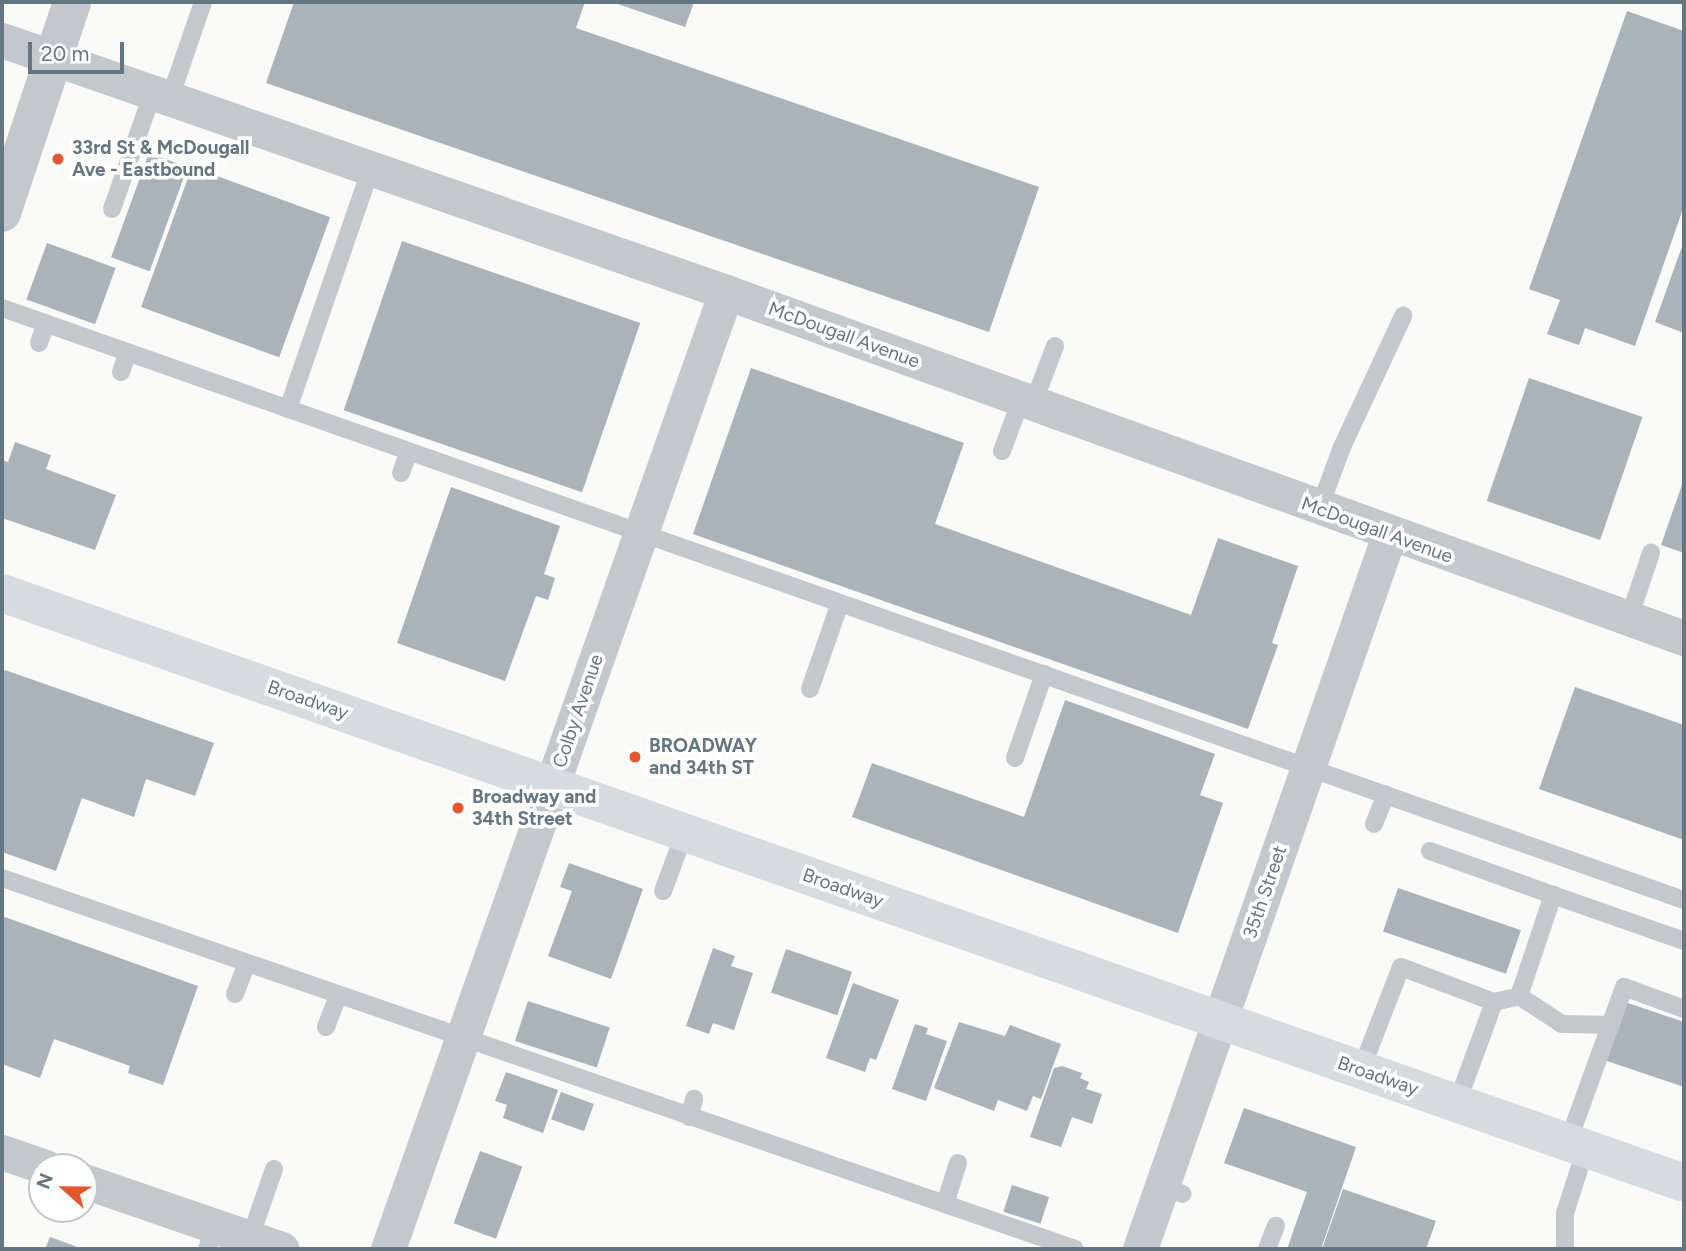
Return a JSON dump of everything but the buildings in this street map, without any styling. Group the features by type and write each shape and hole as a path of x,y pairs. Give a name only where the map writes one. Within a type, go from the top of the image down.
{"main road":[{"name":"Broadway","path":"2,593 1684,1183"}],"street":[{"path":"2,213 72,2"},
{"name":"McDougall Avenue","path":"2,40 726,292 1389,535 1684,638"},
{"name":"Colby Avenue","path":"388,1249 726,292"},
{"name":"35th Street","path":"1140,1249 1173,1190 1221,1020 1389,535"},
{"path":"2,1152 28,1161"},
{"path":"98,1187 211,1238 266,1244"}],"lane":[{"path":"112,209 203,2"},
{"path":"288,409 371,168"},
{"path":"2,308 1684,900"},
{"path":"1319,509 1342,447 1403,316"},
{"path":"39,343 46,323"},
{"path":"1002,451 1055,346"},
{"path":"121,372 128,352"},
{"path":"401,473 409,451"},
{"path":"1629,618 1651,553"},
{"path":"810,690 840,603"},
{"path":"1015,758 1044,674"},
{"path":"1374,824 1386,794"},
{"path":"663,891 685,832"},
{"path":"1430,851 1684,940"},
{"path":"2,878 463,1039 692,1108 819,1153 945,1204 1075,1249"},
{"path":"1519,996 1553,895"},
{"path":"235,994 247,963"},
{"path":"1361,1070 1401,967 1494,1002 1519,996 1562,1024 1611,1025"},
{"path":"1565,1249 1565,1213 1577,1145 1624,988 1684,1009"},
{"path":"326,1027 338,995"},
{"path":"1457,1104 1494,1002"},
{"path":"945,1204 958,1163"},
{"path":"266,1244 274,1169"},
{"path":"1267,1249 1276,1226"}],"place":[{"name":"33rd St & McDougall Ave - Eastbound","path":"58,159"},
{"name":"BROADWAY and 34th ST","path":"635,757"},
{"name":"Broadway and 34th Street","path":"458,808"}]}
